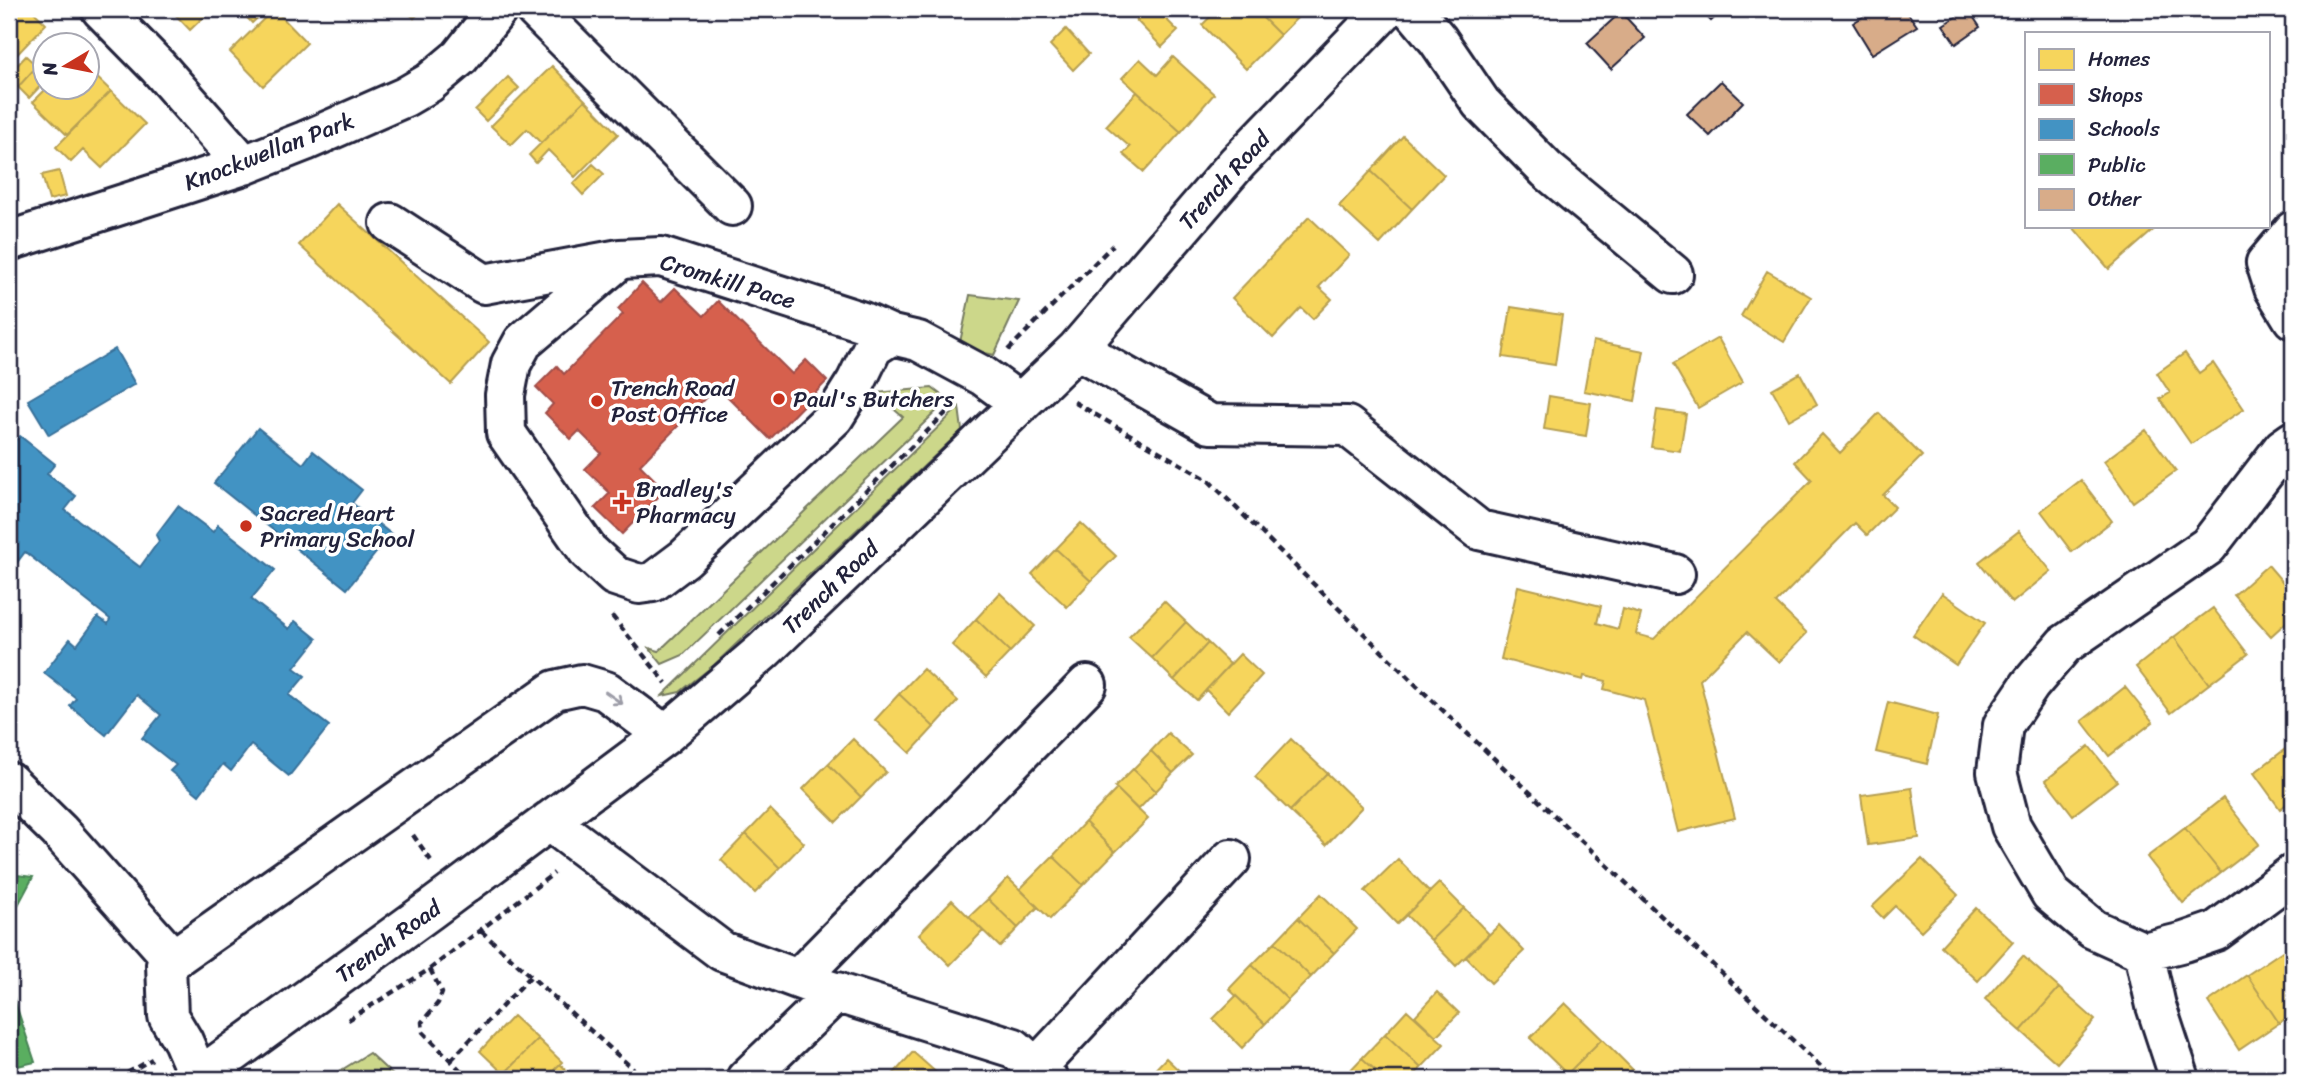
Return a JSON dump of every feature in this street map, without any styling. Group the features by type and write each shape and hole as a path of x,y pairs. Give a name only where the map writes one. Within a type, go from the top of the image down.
{"street":[{"path":"101,9 158,66 244,165"},
{"name":"Knockwellan Park","path":"9,241 244,165 405,97 429,83 460,57 498,9"},
{"path":"535,9 732,205"},
{"name":"Trench Road","path":"198,1078 665,735 763,651 1077,349 1237,163 1386,9"},
{"path":"1412,9 1438,40 1480,103 1547,170 1673,274"},
{"name":"Cromkill Pace","path":"390,223 484,284 620,259 662,257 892,335 918,341 983,376 1031,394"},
{"path":"2293,232 2266,264 2274,288 2293,319"},
{"path":"620,259 523,342 511,365 505,395 506,433 588,551 615,576 639,584 653,582 685,558 834,417 856,382 873,347 892,335"},
{"path":"1077,349 1210,424 1347,426 1479,530 1675,574"},
{"path":"2293,441 2283,448 2208,546 2064,645 2030,685 2003,725 1997,772 2011,826 2051,894 2093,929 2144,952 2216,931 2293,874"},
{"path":"198,1078 183,1041 168,1016 166,964 555,690 582,684 606,691 665,735"},
{"path":"798,979 1087,685"},
{"path":"9,782 59,831 173,959"},
{"path":"549,821 722,951 837,992 1014,1048 1042,1074 1231,859"},
{"path":"2144,952 2156,1006 2180,1079"},
{"path":"746,1079 837,992"}],"path":[{"path":"710,645 1122,237"},
{"path":"1031,394 1208,481 1416,685 1834,1079"},
{"path":"615,576 598,598 666,684"},
{"path":"634,712 675,676"},
{"path":"347,1020 429,969 585,848"},
{"path":"481,931 644,1079"},
{"path":"429,969 442,992 439,1003 422,1022 423,1032 469,1079"},
{"path":"450,1060 530,976"},
{"path":"117,1079 183,1041"}],"green space":[{"path":"970,295 1019,301 994,355 959,347"},
{"path":"932,388 948,400 683,655 662,664 649,648 659,651 903,417 875,393"},
{"path":"959,407 962,430 714,665 680,692 662,696"},
{"path":"369,1053 397,1079 327,1079"}],"building: Homes":[{"path":"9,9 31,9 46,24 38,32 32,32 32,39 9,63"},
{"path":"170,9 212,9 190,30"},
{"path":"245,9 267,9 252,23 242,12"},
{"path":"274,9 307,43 263,86 230,52"},
{"path":"404,9 423,9 414,18"},
{"path":"1148,9 1156,9 1178,31 1162,47 1136,20"},
{"path":"1218,9 1254,9 1280,35 1246,69 1202,25"},
{"path":"1254,9 1306,9 1280,35"},
{"path":"1066,29 1089,54 1073,70 1050,45"},
{"path":"26,56 32,61 32,72 18,87 9,79 9,74"},
{"path":"1173,57 1214,94 1181,132 1122,78 1140,59 1157,75"},
{"path":"552,66 585,100 541,143 527,129 511,145 491,126"},
{"path":"32,72 32,95 29,98 18,87"},
{"path":"508,77 519,88 486,121 475,110"},
{"path":"102,82 111,91 102,100"},
{"path":"111,91 145,124 102,168 83,150 71,162 56,147"},
{"path":"1137,92 1181,132 1144,172 1123,154 1130,147 1106,126"},
{"path":"585,100 618,134 575,177 548,150 536,163 529,155"},
{"path":"33,102 100,102 67,135"},
{"path":"1403,136 1444,175 1412,209 1371,171"},
{"path":"593,164 604,174 583,195 573,184"},
{"path":"59,171 66,196 49,200 42,175"},
{"path":"1371,171 1412,209 1380,244 1339,206"},
{"path":"337,204 489,342 451,384 299,245"},
{"path":"1309,217 1349,255 1319,287 1332,299 1313,319 1301,308 1273,338 1232,298"},
{"path":"2074,228 2156,228 2109,269"},
{"path":"1767,271 1811,297 1784,342 1741,316"},
{"path":"1511,307 1562,315 1555,365 1503,357"},
{"path":"1718,338 1743,382 1698,408 1673,364"},
{"path":"1593,341 1644,351 1635,401 1584,391"},
{"path":"2185,353 2199,373 2213,363 2244,409 2191,444 2160,399 2170,393 2157,373"},
{"path":"1800,373 1817,404 1789,420 1772,389"},
{"path":"1549,396 1591,403 1586,436 1544,429"},
{"path":"1657,410 1686,414 1680,451 1651,447"},
{"path":"1879,413 1922,456 1883,495 1895,507 1867,535 1855,523 1776,603 1807,633 1779,662 1747,632 1700,680 1735,818 1678,832 1644,700 1604,689 1606,681 1584,676 1583,680 1501,659 1518,586 1601,606 1597,623 1618,629 1623,609 1641,614 1636,634 1654,639 1812,480 1795,462 1822,434 1840,453"},
{"path":"2146,430 2176,471 2133,502 2104,461"},
{"path":"2081,480 2112,521 2072,552 2041,511"},
{"path":"1081,523 1116,556 1091,581 1056,549"},
{"path":"2019,531 2051,571 2012,603 1979,562"},
{"path":"1056,549 1091,581 1067,607 1032,574"},
{"path":"2268,565 2293,594 2293,616 2271,636 2234,595"},
{"path":"1000,593 1035,626 1010,652 976,619"},
{"path":"1942,593 1985,623 1956,665 1913,635"},
{"path":"1164,601 1186,622 1152,658 1129,637"},
{"path":"2213,608 2248,654 2209,684 2174,637"},
{"path":"976,619 1010,652 986,677 952,645"},
{"path":"1186,622 1208,643 1174,680 1152,658"},
{"path":"2174,637 2209,684 2171,713 2136,667"},
{"path":"1208,643 1230,664 1197,700 1174,680"},
{"path":"1240,654 1262,675 1228,712 1206,690"},
{"path":"923,669 958,701 934,727 899,694"},
{"path":"2125,687 2153,722 2109,756 2082,721"},
{"path":"899,694 934,727 910,753 875,720"},
{"path":"1888,702 1938,715 1927,764 1876,752"},
{"path":"1168,733 1192,755 1173,773 1151,751"},
{"path":"853,739 886,772 861,797 828,764"},
{"path":"1291,739 1327,773 1290,811 1255,777"},
{"path":"2293,743 2293,799 2280,809 2254,773"},
{"path":"2089,746 2117,781 2073,815 2046,780"},
{"path":"1151,751 1173,773 1156,791 1133,769"},
{"path":"828,764 861,797 836,822 803,789"},
{"path":"1133,769 1156,791 1138,810 1115,787"},
{"path":"1327,773 1362,807 1326,845 1290,811"},
{"path":"1912,788 1919,838 1868,845 1861,795"},
{"path":"1117,789 1148,819 1115,852 1085,822"},
{"path":"2223,798 2259,844 2221,873 2185,828"},
{"path":"770,809 804,843 780,868 746,834"},
{"path":"1085,822 1115,852 1083,885 1053,856"},
{"path":"2185,828 2221,873 2183,903 2147,857"},
{"path":"746,834 780,868 755,893 721,860"},
{"path":"1053,856 1083,885 1050,919 1020,889"},
{"path":"1398,859 1430,892 1397,924 1365,891"},
{"path":"1922,859 1958,895 1921,931 1895,906 1883,918 1872,907"},
{"path":"1008,878 1038,907 1018,928 988,899"},
{"path":"1439,883 1464,908 1431,940 1406,915"},
{"path":"1321,894 1357,929 1334,953 1298,918"},
{"path":"988,899 1018,928 1000,947 969,917"},
{"path":"952,900 983,931 950,965 919,934"},
{"path":"1464,908 1489,934 1456,966 1431,940"},
{"path":"1976,908 2013,942 1978,981 1941,946"},
{"path":"1298,918 1334,953 1311,977 1275,942"},
{"path":"1499,925 1524,951 1491,983 1466,957"},
{"path":"1275,942 1311,977 1288,1000 1252,965"},
{"path":"2287,948 2293,958 2293,1014 2279,1023 2247,975"},
{"path":"2023,956 2059,988 2021,1031 1985,999"},
{"path":"1252,965 1288,1000 1265,1024 1229,989"},
{"path":"2247,975 2279,1023 2239,1050 2208,1002"},
{"path":"2059,988 2095,1020 2057,1063 2021,1031"},
{"path":"1437,992 1459,1013 1436,1036 1415,1016"},
{"path":"1236,996 1265,1024 1242,1048 1213,1019"},
{"path":"1565,1003 1602,1039 1567,1074 1530,1038"},
{"path":"1407,1010 1444,1044 1421,1068 1385,1034"},
{"path":"513,1016 538,1039 504,1074 480,1051"},
{"path":"1385,1034 1421,1068 1411,1079 1385,1079 1362,1058"},
{"path":"538,1039 562,1062 545,1079 510,1079 504,1074"},
{"path":"1602,1039 1638,1075 1634,1079 1572,1079 1567,1074"},
{"path":"913,1052 940,1076 937,1079 889,1079"},
{"path":"1166,1058 1188,1079 1146,1079"},
{"path":"1362,1058 1385,1079 1342,1079"},
{"path":"560,1064 576,1079 545,1079"}],"building: Shops":[{"path":"642,283 661,302 675,288 704,316 718,301 792,374 806,360 827,381 770,439 717,386 640,465 665,490 622,534 595,508 610,493 585,469 601,453 579,431 571,439 545,413 553,404 536,387 557,366 564,374 623,314 618,309"}],"building: Schools":[{"path":"115,349 135,384 49,435 28,400"},
{"path":"258,428 303,464 313,451 362,490 352,503 391,534 347,589 214,483"},
{"path":"20,436 55,464 47,474 76,496 65,510 140,567 159,541 156,535 178,506 213,532 218,525 275,570 251,599 289,629 295,621 317,639 294,668 305,676 289,695 329,726 289,776 251,745 231,771 223,764 199,795 170,771 176,765 142,738 161,715 137,695 106,735 70,706 76,698 44,673 70,639 77,645 98,617 108,624 110,619 25,552 9,573 9,447"}],"building: Public":[{"path":"9,874 33,877 9,922"},
{"path":"9,984 35,1062 9,1068"}],"building: Other":[{"path":"1699,9 1724,9 1711,21"},
{"path":"1875,9 1905,9 1917,26 1872,54 1853,23"},
{"path":"1968,9 1980,27 1956,44 1943,25"},
{"path":"1621,12 1645,38 1611,69 1587,43"},
{"path":"1721,81 1743,102 1710,136 1687,114"}],"place":[{"name":"Paul's Butchers","path":"779,399"},
{"name":"Trench Road Post Office","path":"597,401"},
{"name":"Bradley's Pharmacy","path":"622,502"},
{"name":"Sacred Heart Primary School","path":"246,526"}]}
